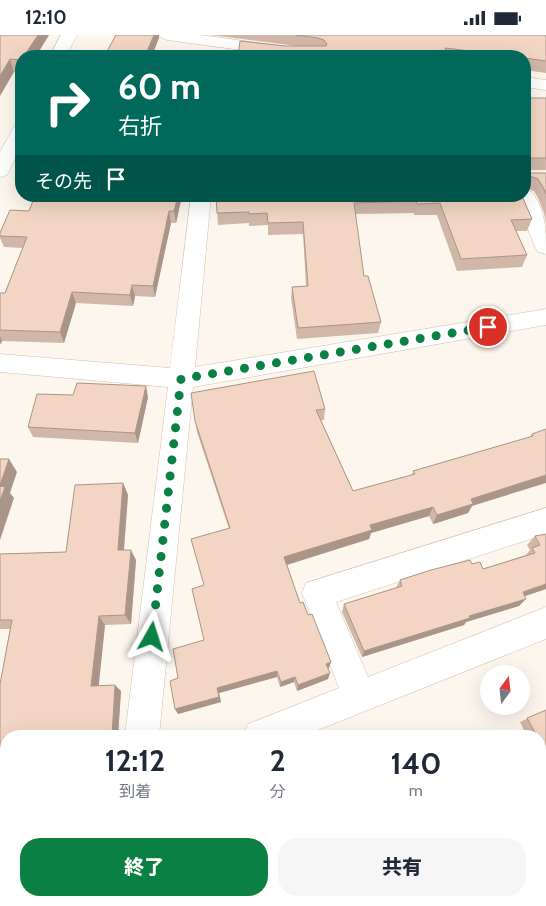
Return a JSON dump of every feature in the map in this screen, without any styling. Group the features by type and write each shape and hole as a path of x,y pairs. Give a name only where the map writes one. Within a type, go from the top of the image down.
{"street":[{"path":"61,50 69,35"},
{"path":"167,35 270,50"},
{"path":"531,83 546,85"},
{"path":"0,171 15,141"},
{"path":"143,730 200,202"},
{"path":"527,202 546,247"},
{"path":"0,363 181,379 546,317"},
{"path":"359,697 317,593 546,521"},
{"path":"275,730 546,623"}],"building":[{"path":"0,35 38,35 28,50 15,50 15,59 10,59 0,76"},
{"path":"116,35 154,35 148,50 108,50"},
{"path":"296,35 546,35 546,61 531,59 531,50 462,50 445,48 446,50 239,50 240,41 285,46 326,46 327,44 324,40"},
{"path":"531,98 546,98 546,158 531,158"},
{"path":"531,173 546,173 546,194 543,187 538,179 531,176"},
{"path":"33,202 176,202 174,211 169,211 153,286 132,285 130,295 72,292 60,332 0,330 0,293 5,293 27,237 0,236 0,233 10,210 29,211"},
{"path":"216,202 385,202 354,203 364,276 368,276 381,322 298,328 292,287 308,286 303,222 268,223 267,213 217,213"},
{"path":"416,202 525,202 532,219 511,220 527,255 461,259 440,203 417,204"},
{"path":"314,371 325,409 316,410 353,491 415,474 413,471 533,436 532,434 546,429 546,475 471,499 473,504 437,515 433,507 370,525 372,530 284,557 300,603 303,602 308,615 312,614 331,662 326,664 330,673 298,685 295,677 281,682 277,671 217,688 219,697 175,709 170,681 178,678 173,649 204,640 192,589 204,585 191,539 230,528 195,421 191,393"},
{"path":"77,383 146,386 135,433 28,427 37,394 73,395"},
{"path":"0,459 9,459 0,485"},
{"path":"123,483 118,550 131,550 125,615 99,616 91,686 115,685 112,730 0,730 0,684 12,620 0,620 0,554 66,552 75,485"},
{"path":"0,486 5,487 0,501"},
{"path":"546,534 546,584 523,592 526,599 364,651 344,604 402,586 400,580 431,570 470,560 472,564 480,562 483,569 535,553 532,548 540,545 535,536"},
{"path":"546,710 546,730 534,730 527,718"}],"route":[{"path":"152,637 181,379 488,327"}]}
